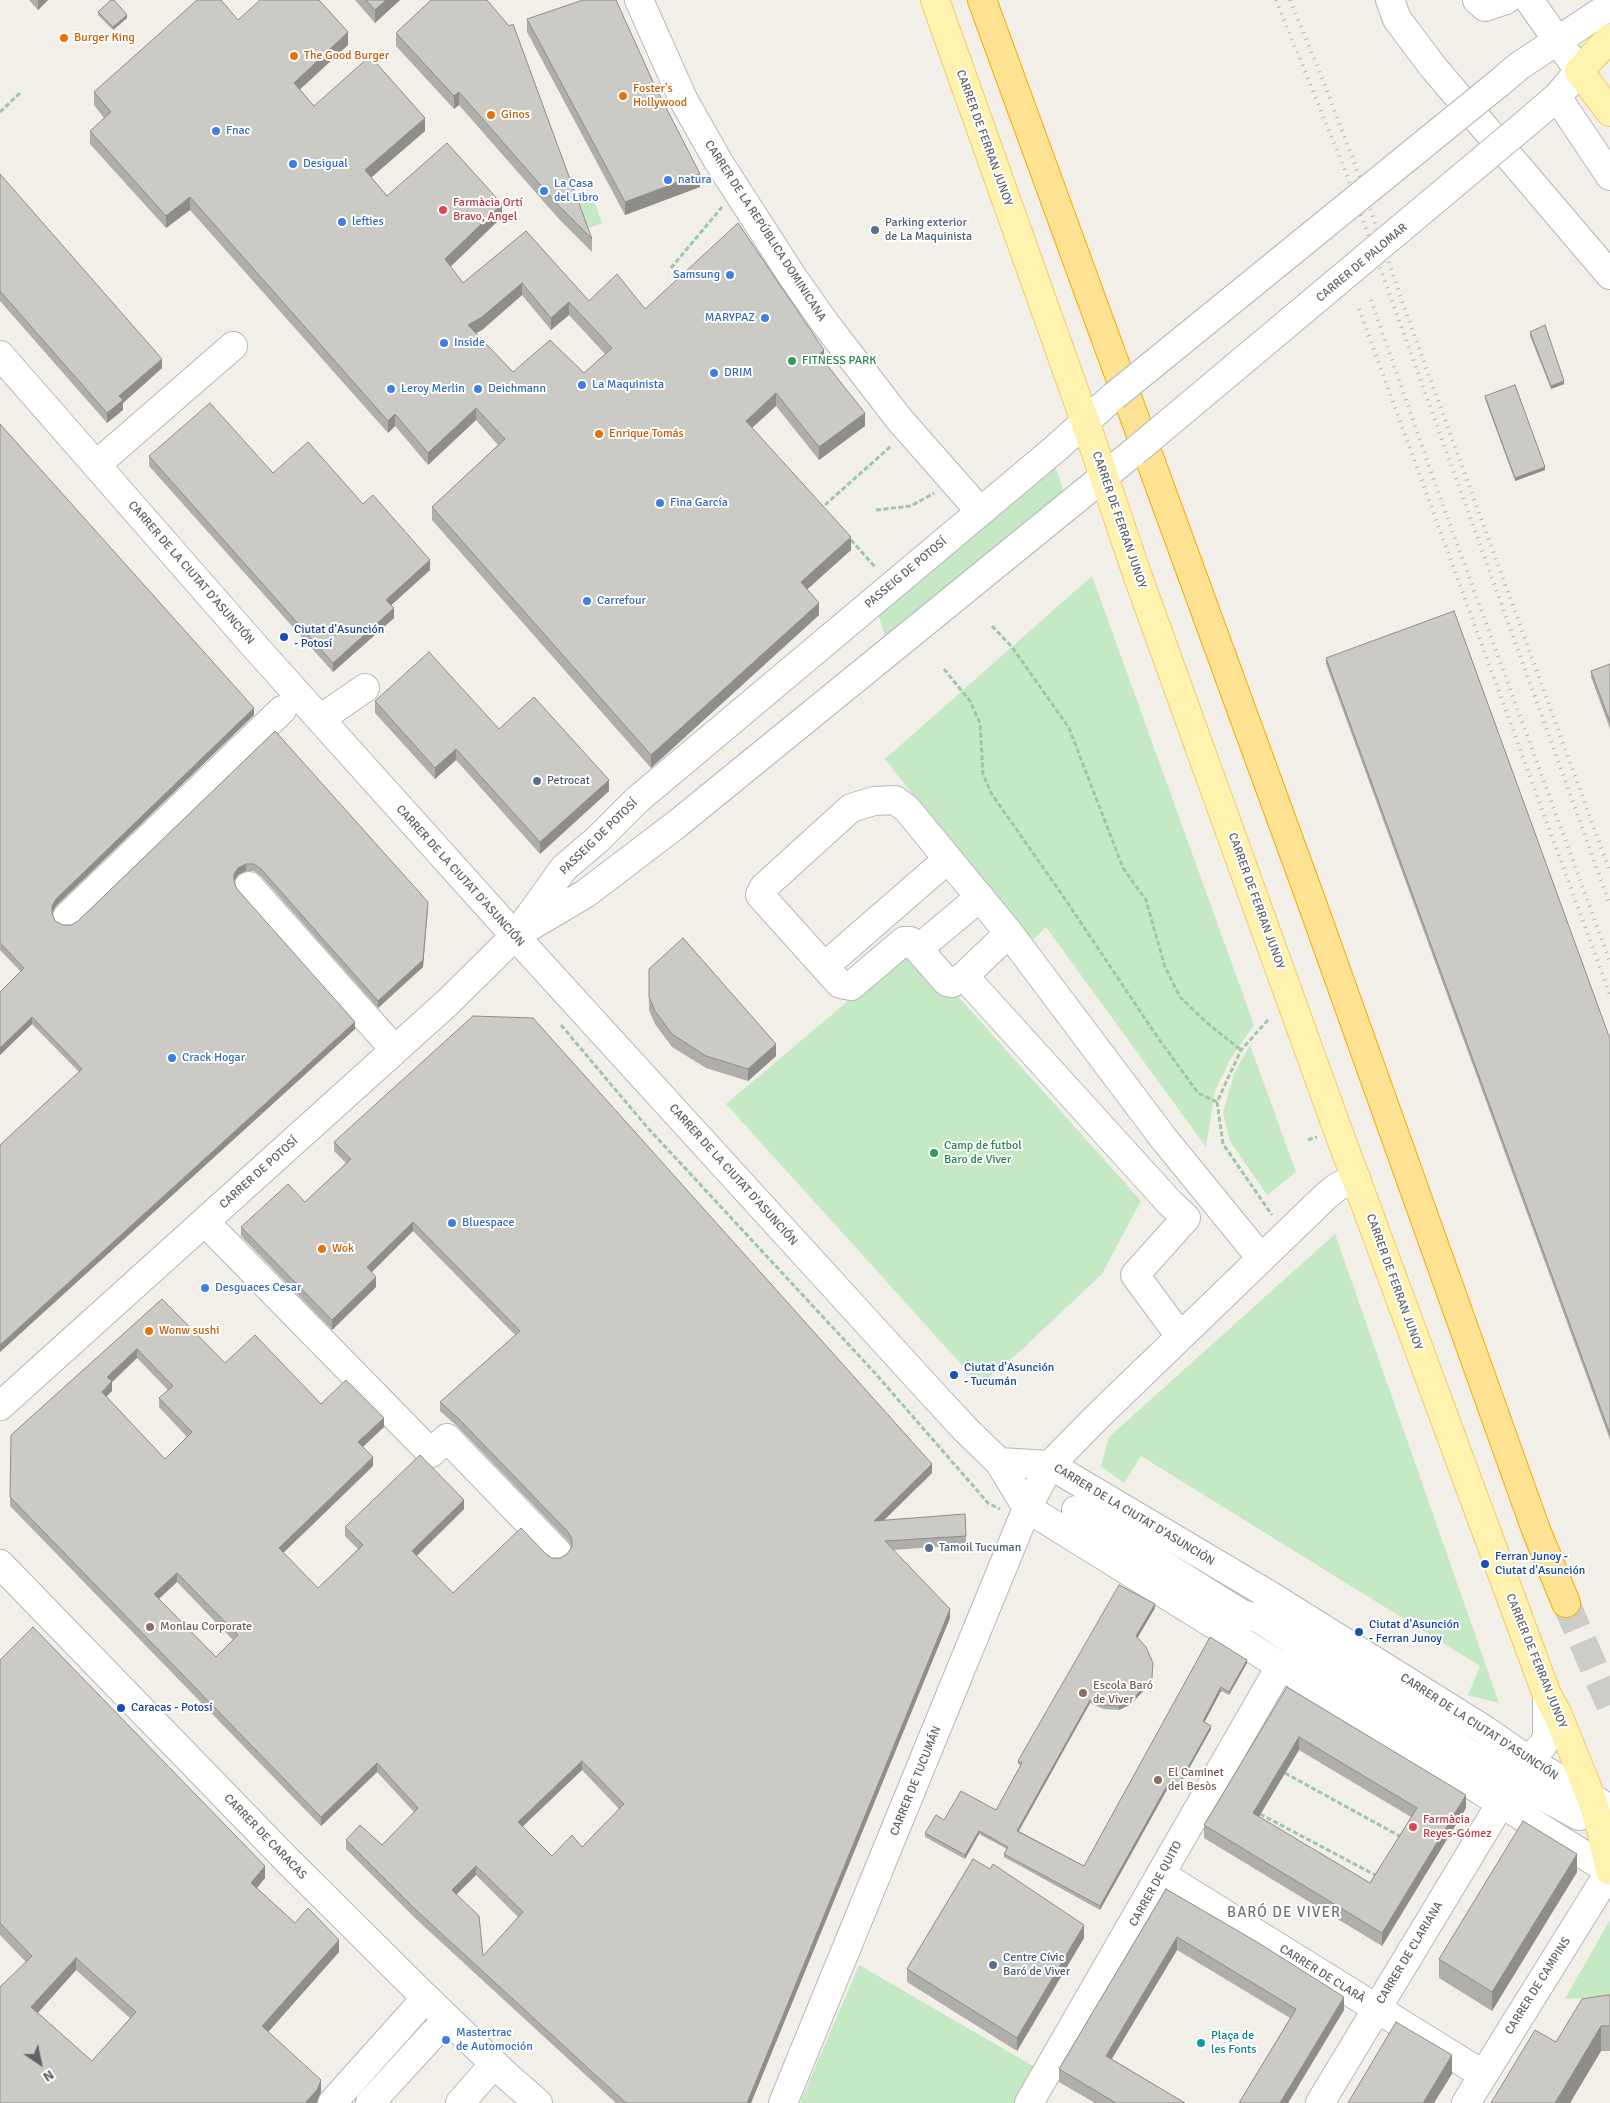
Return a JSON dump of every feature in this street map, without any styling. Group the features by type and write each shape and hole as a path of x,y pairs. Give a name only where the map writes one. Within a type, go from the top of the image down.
{"highway":[{"path":"982,0 1305,882 1536,1530 1566,1603"}],"main road":[{"name":"CARRER DE FERRAN JUNOY","path":"934,0 1356,1178 1547,1695 1558,1715 1587,1808 1601,1830 1610,1872"},
{"name":"CARRER DE PALOMAR","path":"1579,71 1610,38"},
{"path":"1579,71 1610,112"}],"street":[{"name":"CARRER DE LA REPÚBLICA DOMINICANA","path":"639,0 684,101 718,161 792,276 825,323 899,419 980,511"},
{"path":"1390,0 1398,19 1433,67 1610,275"},
{"path":"1476,0 1484,7 1506,0"},
{"path":"1529,0 1579,71"},
{"path":"1085,421 1520,66 1610,6"},
{"name":"CARRER DE PALOMAR","path":"1103,476 1529,121 1557,97 1579,71"},
{"path":"1557,97 1610,176"},
{"path":"96,465 233,346"},
{"name":"CARRER DE LA CIUTAT D'ASUNCIÓN","path":"0,355 320,719 514,936 929,1390 999,1462 1050,1465 1279,1601 1485,1730 1518,1774"},
{"name":"PASSEIG DE POTOSÍ","path":"514,936 564,868 598,839 637,800 1085,421"},
{"path":"514,936 585,894 677,824 1103,476"},
{"path":"320,719 365,688"},
{"path":"67,917 282,710"},
{"path":"1010,933 957,982 947,982 910,941 904,941 851,986 832,975 760,895 764,887 851,808 874,801 895,800 908,809 1010,933 1164,1139 1261,1258"},
{"path":"832,975 948,859"},
{"path":"249,886 395,1050"},
{"path":"918,949 980,897"},
{"name":"CARRER DE POTOSÍ","path":"0,1406 395,1050 514,936"},
{"path":"964,976 1163,1196 1186,1218 1135,1275 1180,1336"},
{"name":"CARRER DE TUCUMÁN","path":"784,2103 1027,1508 1050,1465 1180,1336 1326,1196 1337,1187 1356,1178"},
{"path":"205,1222 431,1453 447,1438 557,1552"},
{"path":"999,1462 1027,1508 1610,1872"},
{"name":"CARRER DE LA CIUTAT D'ASUNCIÓN","path":"1076,1510 1242,1614 1258,1618 1518,1774 1587,1808"},
{"name":"CARRER DE CARACAS","path":"0,1564 287,1860 447,2019 500,2070 538,2103"},
{"name":"CARRER DE QUITO","path":"1030,2103 1281,1665"},
{"name":"CARRER DE CLARIANA","path":"1320,2103 1518,1774 1543,1745 1547,1737 1547,1695"},
{"name":"CARRER DE CAMPINS","path":"1466,2103 1482,2074 1610,1872"},
{"name":"CARRER DE CLARÀ","path":"1162,1875 1482,2074"},
{"name":"CARRER DE CAMPINS","path":"1480,2103 1610,1891"},
{"path":"332,2103 426,1998"},
{"path":"370,2103 447,2019"},
{"path":"460,2103 500,2070"},
{"path":"486,2103 500,2070"}],"path":[{"path":"0,112 20,92"},
{"path":"671,268 724,206"},
{"path":"825,505 893,444"},
{"path":"876,510 911,506 935,492"},
{"path":"851,540 881,571"},
{"path":"992,626 1012,647 1069,728 1123,868 1146,900 1165,967 1180,997 1206,1022 1241,1050"},
{"path":"944,669 970,701 980,723 983,774 991,793 1198,1093 1217,1102"},
{"path":"1268,1020 1241,1050 1217,1102 1223,1144 1273,1215"},
{"path":"558,1021 646,1126 875,1373 988,1503"},
{"path":"1285,1773 1405,1840"},
{"path":"1260,1814 1382,1878"}],"green space":[{"path":"593,198 602,223 586,229 577,204"},
{"path":"1055,466 1065,494 886,640 878,613"},
{"path":"1092,576 1254,1025 1231,1058 1215,1091 1206,1147 1046,927 1029,944 885,759"},
{"name":"Camp de futbol Baro de Viver","path":"912,947 1141,1201 1102,1274 1018,1353 980,1385 726,1104"},
{"path":"1250,1045 1296,1172 1267,1195 1230,1141 1223,1113 1234,1074"},
{"path":"1335,1234 1499,1703 1468,1695 1480,1666 1141,1456 1124,1483 1101,1466 1109,1437"},
{"path":"1610,1920 1610,1997 1565,1999"},
{"path":"859,1965 1040,2070 1021,2103 800,2103"}],"building":[{"path":"111,0 114,0 127,15 113,27 98,12"},
{"name":"La Maquinista","path":"197,0 221,0 238,20 260,0 319,0 348,32 294,83 314,106 370,56 425,118 365,170 387,196 447,143 502,204 445,259 463,283 526,231 589,301 617,274 645,309 738,223 824,350 819,355 865,413 819,447 776,393 746,421 851,537 801,582 819,603 651,755 432,507 505,439 476,408 428,453 395,414 388,421 190,197 166,216 90,131 111,112 94,92","holes":["522,283 551,318 569,302 612,348 584,373 550,340 513,372 468,325 482,317"]},
{"path":"366,0 386,0 375,10"},
{"path":"431,0 487,0 509,26 513,24 592,239 558,205 459,92 454,96 396,33"},
{"path":"583,0 616,0 654,84 700,174 625,202 527,19"},
{"path":"0,174 162,359 119,396 123,400 107,413 0,291"},
{"path":"1545,325 1564,381 1551,386 1530,332"},
{"path":"1515,385 1545,467 1515,478 1485,396"},
{"path":"210,403 273,473 308,442 363,504 373,495 430,560 386,600 394,608 333,663 149,456"},
{"path":"0,424 254,708 56,899 52,906 55,921 63,925 71,925 78,921 275,731 428,902 423,960 378,1001 261,869 254,864 246,864 238,868 234,874 234,882 237,889 355,1022 0,1345 0,1145 82,1069 32,1017 0,1048 0,992 24,968 0,943"},
{"path":"1454,611 1610,1039 1610,1434 1326,658"},
{"path":"429,652 499,729 534,697 609,780 540,842 456,749 435,768 375,701"},
{"path":"1610,664 1610,722 1591,671"},
{"path":"683,938 776,1044 748,1069 706,1056 672,1034 655,1011 649,997 649,969"},
{"path":"473,1016 533,1018 932,1464 874,1521 965,1514 966,1536 885,1541 950,1609 747,2103 626,2103 416,1910 346,1840 360,1825 382,1845 418,1808 377,1763 321,1817 10,1497 11,1435 162,1299 225,1363 255,1335 321,1404 346,1380 384,1418 358,1442 373,1457 279,1548 318,1588 363,1545 345,1527 420,1455 464,1500 412,1551 453,1593 521,1528 552,1558 560,1558 567,1554 572,1547 572,1539 568,1532 458,1418 440,1402 520,1331 413,1222 367,1267 376,1277 332,1320 241,1227 288,1184 305,1202 351,1159 334,1142","holes":["137,1349 173,1386 159,1398 192,1432 165,1459 102,1392 112,1381 107,1377","177,1573 238,1635 216,1657 154,1594","582,1761 624,1804 582,1847 572,1835 552,1856 518,1822","476,1866 523,1912 483,1956 479,1916 452,1890"]},
{"path":"1119,1585 1155,1604 1136,1636 1146,1647 1153,1663 1151,1689 1145,1686 1131,1701 1119,1706 1104,1705 1090,1700 1017,1831 1084,1866 1210,1637 1247,1660 1229,1692 1221,1687 1203,1721 1211,1726 1177,1787 1169,1782 1100,1906 1004,1854 1008,1847 979,1831 965,1855 925,1833 936,1815 944,1820 961,1791 996,1810 1022,1763 1018,1761"},
{"path":"33,1627 265,1866 251,1883 295,1923 308,1908 339,1940 262,2026 321,2080 317,2090 305,2103 0,2103 0,1987 32,1956 0,1923 0,1660","holes":["76,1958 136,2012 92,2061 31,2007"]},
{"path":"1287,1687 1466,1795 1382,1933 1204,1825","holes":["1299,1737 1417,1808 1370,1883 1253,1813"]},
{"path":"1523,1821 1577,1854 1492,1992 1439,1959"},
{"name":"Centre Cívic Baró de Viver","path":"973,1859 990,1869 993,1864 1084,1925 1017,2038 907,1969"},
{"path":"1166,1889 1257,1942 1344,1997 1280,2103 1239,2103 1296,2009 1177,1937 1106,2056 1185,2103 1116,2103 1059,2069"},
{"path":"1610,1995 1610,2026 1601,2026 1555,2103 1491,2103 1535,2030 1556,2042 1582,1999"},
{"path":"1396,2022 1452,2055 1423,2103 1348,2103"}],"tunnel":[{"path":"1566,1603 1610,1705"}],"railway":[{"path":"1276,0 1343,165 1610,905"},
{"path":"1290,0 1354,162 1408,318 1610,872"},
{"path":"1371,300 1442,503 1610,962"},
{"path":"1359,309 1610,995"}],"place":[{"name":"Burger King","path":"64,38"},
{"name":"The Good Burger","path":"294,56"},
{"name":"Foster's Hollywood","path":"623,96"},
{"name":"Ginos","path":"491,115"},
{"name":"Fnac","path":"216,131"},
{"name":"Desigual","path":"293,164"},
{"name":"natura","path":"668,180"},
{"name":"La Casa del Libro","path":"544,191"},
{"name":"Farmàcia Ortí Bravo, Angel","path":"443,210"},
{"name":"lefties","path":"342,222"},
{"name":"Parking exterior de La Maquinista","path":"875,230"},
{"name":"Samsung","path":"730,275"},
{"name":"MARYPAZ","path":"765,318"},
{"name":"Inside","path":"444,343"},
{"name":"FITNESS PARK","path":"792,361"},
{"name":"DRIM","path":"714,373"},
{"name":"La Maquinista","path":"582,385"},
{"name":"Leroy Merlin","path":"391,389"},
{"name":"Deichmann","path":"478,389"},
{"name":"Enrique Tomás","path":"599,434"},
{"name":"Fina García","path":"660,503"},
{"name":"Carrefour","path":"587,601"},
{"name":"Ciutat d'Asunción - Potosí","path":"284,637"},
{"name":"Petrocat","path":"537,781"},
{"name":"Crack Hogar","path":"172,1058"},
{"name":"Camp de futbol Baro de Viver","path":"934,1153"},
{"name":"Bluespace","path":"452,1223"},
{"name":"Wok","path":"322,1249"},
{"name":"Desguaces Cesar","path":"205,1288"},
{"name":"Wonw sushi","path":"149,1331"},
{"name":"Ciutat d'Asunción - Tucumán","path":"954,1375"},
{"name":"Tamoil Tucuman","path":"929,1548"},
{"name":"Ferran Junoy - Ciutat d'Asunción","path":"1485,1564"},
{"name":"Monlau Corporate","path":"150,1627"},
{"name":"Ciutat d'Asunción - Ferran Junoy","path":"1359,1632"},
{"name":"Escola Baró de Viver","path":"1083,1693"},
{"name":"Caracas - Potosí","path":"121,1708"},
{"name":"El Caminet del Besòs","path":"1158,1780"},
{"name":"Farmàcia Reyes-Gómez","path":"1413,1827"},
{"name":"Centre Cívic Baró de Viver","path":"993,1965"},
{"name":"Mastertrac de Automoción","path":"446,2040"},
{"name":"Plaça de les Fonts","path":"1201,2043"}],"district":[{"name":"BARÓ DE VIVER","path":"1284,1913"}]}
